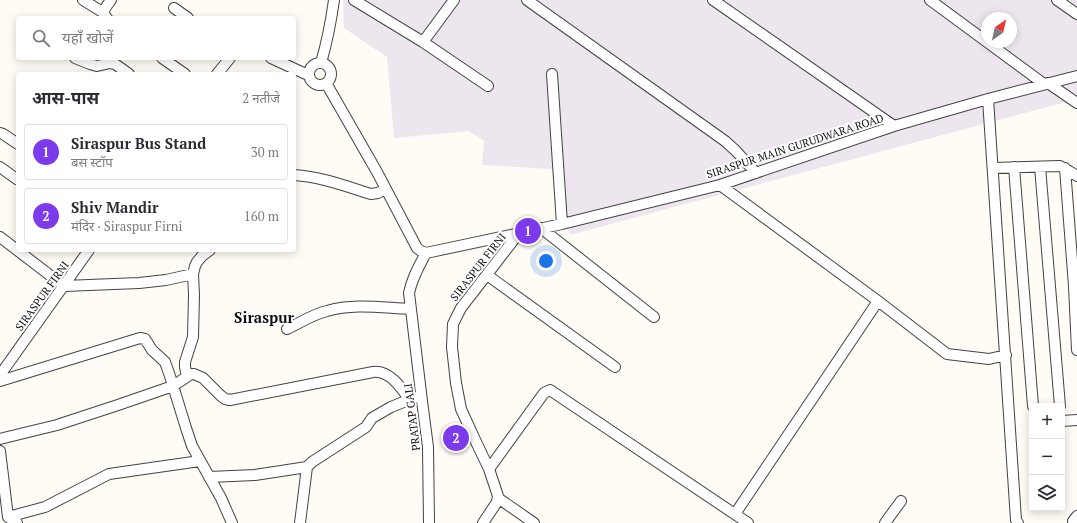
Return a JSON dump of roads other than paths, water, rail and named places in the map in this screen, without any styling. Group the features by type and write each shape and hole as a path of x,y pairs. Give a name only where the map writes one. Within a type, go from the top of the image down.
{"street":[{"path":"83,0 106,16"},
{"path":"106,16 104,10 111,0"},
{"path":"321,63 334,0"},
{"path":"354,0 423,42 488,86"},
{"path":"423,42 454,0"},
{"path":"528,0 725,141 756,174"},
{"path":"713,0 894,126"},
{"path":"930,0 981,38"},
{"path":"1057,0 1077,14"},
{"path":"174,8 185,16"},
{"path":"996,48 1077,103"},
{"path":"80,60 97,66 110,63 114,64 126,72"},
{"path":"165,60 181,72"},
{"path":"219,72 228,60"},
{"path":"276,60 308,75 309,79 318,85 326,84 329,80 330,72 325,65 317,63 311,68 308,75"},
{"path":"552,74 562,224"},
{"name":"SIRASPUR MAIN GURUDWARA ROAD","path":"519,233 562,224 720,185 894,126 1046,83 1077,76"},
{"path":"326,84 377,172 417,248 426,253"},
{"path":"988,99 1016,512 1018,523"},
{"path":"0,133 16,143"},
{"path":"0,166 16,178"},
{"path":"1040,166 1060,403"},
{"path":"993,168 1060,166 1077,176"},
{"path":"1014,167 1033,403"},
{"path":"1064,168 1074,286 1077,350"},
{"path":"296,175 321,178 371,194 378,193 386,189"},
{"path":"720,185 878,301 947,354 989,359 1006,355"},
{"path":"541,228 654,317"},
{"name":"SIRASPUR FIRNI","path":"426,253 519,233"},
{"name":"SIRASPUR FIRNI","path":"498,498 495,484 489,469 461,409 456,383 452,347 453,324 458,314 487,274 519,233"},
{"path":"0,237 16,249"},
{"path":"20,252 64,286 146,282 166,280 193,274"},
{"name":"SIRASPUR FIRNI","path":"0,374 88,252"},
{"path":"187,377 185,362 193,337 193,274 197,262 207,252"},
{"name":"PRATAP GALI","path":"426,253 411,284 410,293 428,447 429,523"},
{"path":"487,274 615,367"},
{"path":"735,514 878,301"},
{"path":"286,329 318,313 337,309 366,306 411,309"},
{"path":"0,381 143,338 147,341 152,350 164,360 192,446 221,498 232,523"},
{"path":"0,439 57,425 173,386 191,374 198,375 203,378 220,395 230,400 373,372 380,372 393,379 409,399"},
{"path":"489,469 544,393 550,390 748,523"},
{"path":"209,477 255,474 307,467 312,462 366,427 372,418 391,407 421,394"},
{"path":"1065,421 1077,420"},
{"path":"0,452 6,520"},
{"path":"6,520 45,507 109,474 200,461"},
{"path":"300,523 307,467"},
{"path":"483,523 497,502 498,498 534,523"},
{"path":"885,523 902,501"},
{"path":"6,520 17,523"}],"place":[{"name":"Siraspur Bus Stand","path":"528,231"},
{"name":"Shiv Mandir","path":"456,438"}],"district":[{"name":"Siraspur","path":"264,317"}]}
